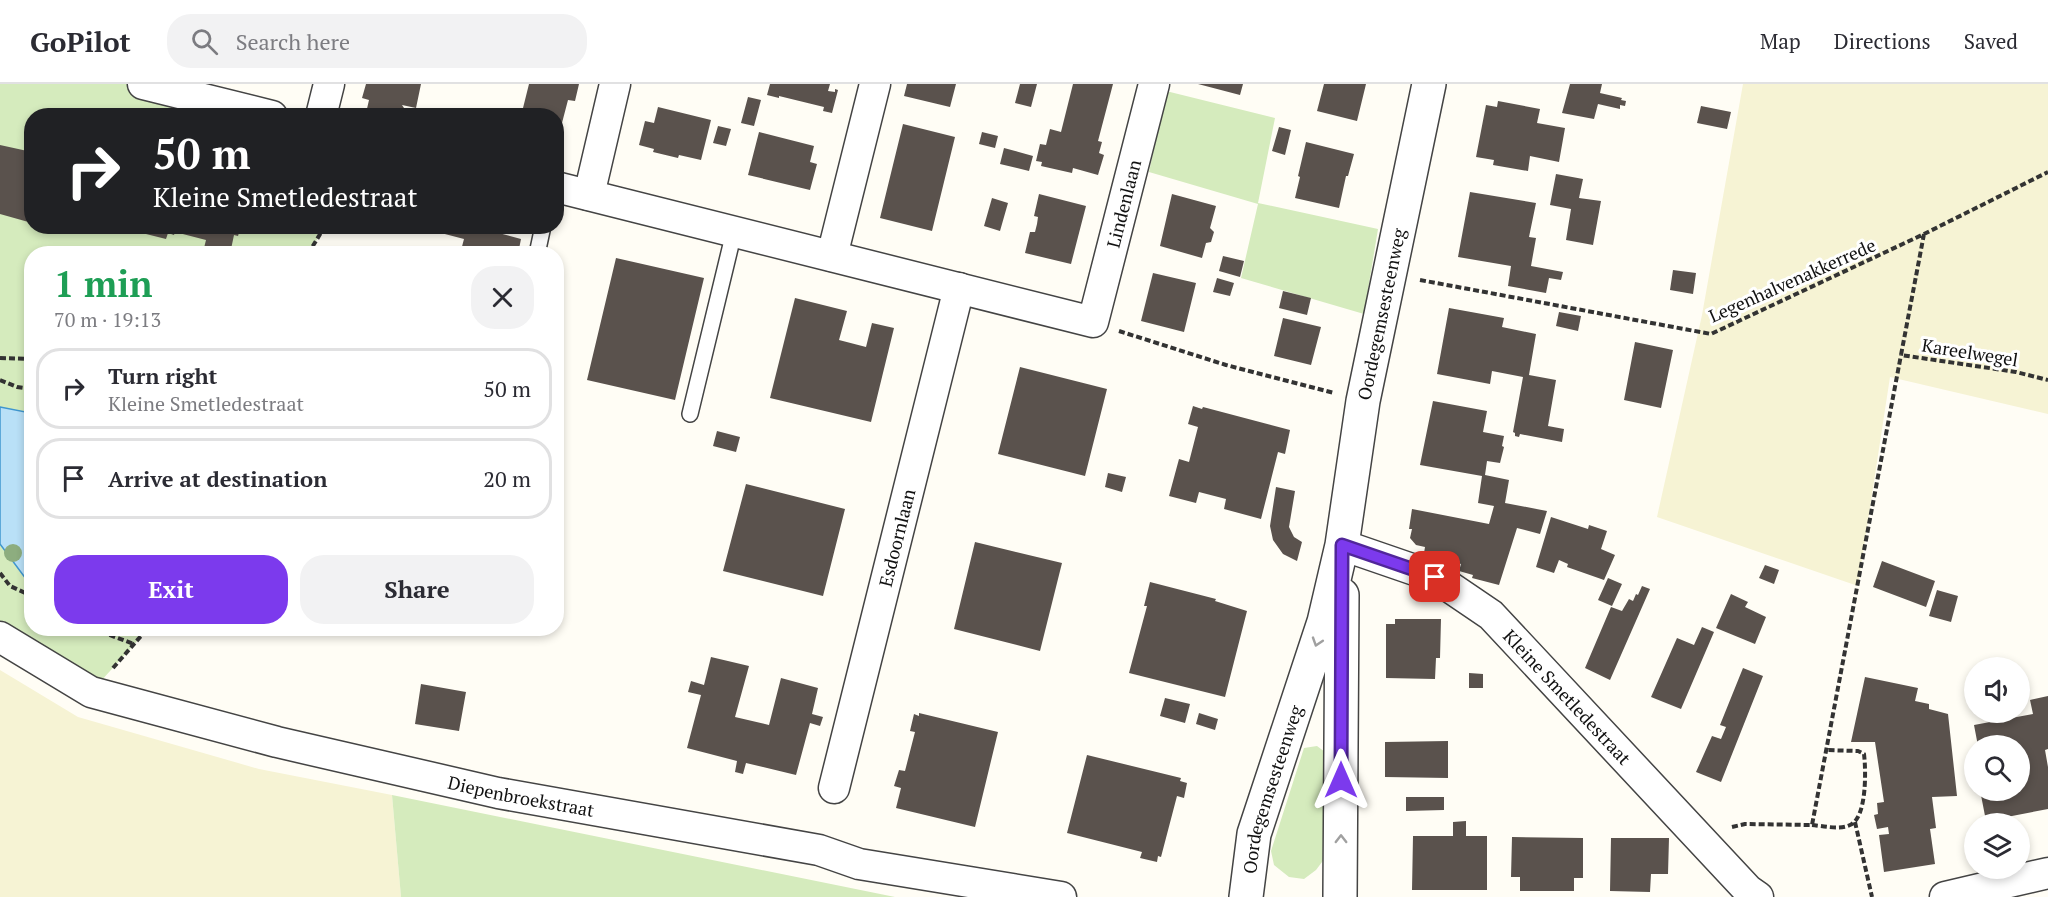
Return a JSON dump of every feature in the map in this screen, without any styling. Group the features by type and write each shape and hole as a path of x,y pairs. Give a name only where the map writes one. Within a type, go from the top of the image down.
{"street":[{"path":"143,84 240,108"},
{"path":"323,108 329,84"},
{"path":"589,195 615,84"},
{"path":"832,256 875,84"},
{"name":"Lindenlaan","path":"1093,322 1154,84"},
{"name":"Oordegemsesteenweg","path":"1246,897 1254,834 1324,622 1342,545 1363,401 1429,84"},
{"path":"564,189 1093,322"},
{"name":"Esdoornlaan","path":"834,788 959,288"},
{"name":"Oordegemsesteenweg","path":"1340,897 1342,545"},
{"name":"Kleine Smetledestraat","path":"1342,545 1435,577 1491,615 1748,890 1758,897"},
{"name":"Diepenbroekstraat","path":"0,637 91,692 277,742 498,793 819,850 859,864 1061,897"},
{"path":"1945,897 2048,873"}],"lane":[{"path":"690,414 734,232"}],"path":[{"name":"Legenhalvenakkerrede","path":"1391,272 1413,279 1711,334 1924,234 2048,172"},
{"name":"Kareelwegel","path":"1924,234 1901,355 2016,372 2048,380"},
{"path":"1093,322 1226,365 1363,401"},
{"path":"1812,825 1901,355"},
{"path":"0,358 24,359"},
{"path":"0,380 24,388"},
{"path":"0,573 10,586 24,593"},
{"path":"112,636 134,645"},
{"path":"91,692 141,636"},
{"path":"1701,839 1724,829 1745,824 1850,826 1857,819 1862,807 1866,768 1864,754 1826,750"},
{"path":"1855,822 1872,897"}],"shaded area":[{"path":"1743,84 2048,84 2048,414 1890,377 1858,586 1657,517 1702,315"},
{"path":"0,670 78,717 259,769 392,795 401,897 0,897"}],"green space":[{"path":"0,84 143,84 243,108 24,108 24,234 320,234 313,246 24,246 24,636 142,636 91,692 0,637"},
{"path":"1166,91 1275,118 1258,203 1378,229 1364,314 1241,278 1258,204 1149,172"},
{"path":"1317,746 1325,752 1328,854 1316,870 1304,879 1289,877 1274,865 1271,851 1304,748"},
{"path":"392,795 895,897 401,897"}],"water":[{"path":"0,407 24,412 24,576 0,544"}],"building":[{"path":"366,84 421,84 416,108 402,105 404,108 367,108 369,100 362,98"},
{"path":"529,84 579,84 575,101 568,100 564,115 564,108 523,108"},
{"path":"770,84 830,84 828,91 838,90 832,113 823,111 824,107 767,95"},
{"path":"907,84 956,84 950,107 904,96"},
{"path":"1020,84 1037,84 1031,107 1015,103"},
{"path":"1073,84 1113,84 1098,141 1102,142 1099,153 1104,155 1098,175 1073,168 1072,173 1041,166 1042,162 1036,161 1040,144 1046,145 1050,129 1061,132"},
{"path":"1198,84 1243,84 1240,95"},
{"path":"1324,84 1366,84 1357,121 1317,111"},
{"path":"1570,84 1602,84 1600,93 1622,98 1621,100 1626,101 1625,106 1620,105 1620,109 1598,104 1594,119 1562,113"},
{"path":"748,97 761,100 754,126 741,123"},
{"path":"1498,101 1540,109 1537,123 1565,128 1559,162 1530,156 1528,171 1493,165 1494,160 1476,157 1486,105 1497,107"},
{"path":"1701,106 1731,112 1727,129 1697,123"},
{"path":"658,107 711,120 701,160 679,155 678,158 653,152 654,149 639,145 645,121 654,123"},
{"path":"903,124 955,137 932,231 880,218"},
{"path":"718,126 731,129 726,146 713,143"},
{"path":"1279,127 1291,130 1285,155 1272,151"},
{"path":"759,132 814,146 810,162 817,164 810,190 748,175"},
{"path":"982,132 998,136 995,148 979,144"},
{"path":"1306,142 1354,154 1348,176 1346,176 1339,208 1295,198"},
{"path":"0,145 24,150 24,221 0,214"},
{"path":"1004,148 1033,156 1029,171 1000,164"},
{"path":"1556,174 1583,179 1579,198 1601,201 1593,245 1566,240 1571,209 1550,205"},
{"path":"1470,192 1536,203 1529,237 1536,238 1531,266 1563,272 1561,280 1549,278 1546,293 1508,286 1511,266 1458,257"},
{"path":"1039,194 1086,206 1071,264 1025,253 1030,232 1035,232 1037,224 1038,217 1034,216"},
{"path":"1172,194 1216,206 1210,228 1214,232 1211,242 1206,243 1202,258 1160,246"},
{"path":"992,198 1008,203 1000,231 984,226"},
{"path":"146,234 168,234 166,239"},
{"path":"183,234 239,234 238,236 234,235 232,246 204,246 206,240"},
{"path":"445,234 502,234 521,239 520,246 462,246 464,239"},
{"path":"1223,256 1244,261 1240,277 1219,271"},
{"path":"616,258 704,278 675,400 587,380"},
{"path":"1673,270 1696,273 1693,294 1670,290"},
{"path":"1153,273 1196,283 1184,332 1141,321"},
{"path":"1217,278 1234,283 1230,296 1213,292"},
{"path":"1283,291 1311,298 1307,315 1279,308"},
{"path":"795,298 847,311 839,340 866,347 872,323 894,328 871,422 770,398"},
{"path":"1449,308 1504,318 1502,327 1536,334 1529,375 1556,380 1548,426 1564,429 1562,442 1520,434 1519,437 1515,436 1513,432 1523,377 1492,371 1490,384 1437,374"},
{"path":"1559,312 1581,316 1578,331 1556,326"},
{"path":"1283,318 1321,327 1311,365 1274,356"},
{"path":"1635,342 1673,350 1661,408 1624,400"},
{"path":"1020,367 1107,389 1085,476 998,454"},
{"path":"1433,401 1487,411 1483,432 1504,436 1502,446 1504,447 1500,463 1487,461 1485,475 1509,480 1505,503 1547,511 1540,534 1517,528 1499,585 1472,578 1473,575 1459,571 1461,564 1424,553 1425,547 1416,545 1410,538 1412,509 1489,524 1494,506 1478,503 1482,476 1420,465"},
{"path":"1193,406 1290,430 1285,454 1278,452 1261,519 1224,509 1226,499 1199,492 1196,503 1169,496 1179,459 1189,462 1198,427 1188,424"},
{"path":"717,431 740,437 736,452 713,446"},
{"path":"1108,473 1126,477 1122,492 1105,487"},
{"path":"746,484 845,509 823,596 723,571"},
{"path":"1276,487 1295,491 1289,527 1294,537 1302,542 1297,561 1283,554 1273,540 1270,526"},
{"path":"1551,517 1588,529 1589,525 1607,531 1601,549 1615,555 1604,580 1567,567 1568,564 1559,560 1554,573 1536,567"},
{"path":"975,542 1062,563 1040,651 954,629"},
{"path":"1882,561 1935,581 1926,607 1873,587"},
{"path":"1765,565 1779,570 1774,584 1759,578"},
{"path":"1608,578 1622,584 1612,606 1598,600"},
{"path":"1150,582 1216,599 1215,601 1247,611 1225,697 1129,673 1147,606 1144,606"},
{"path":"1642,586 1650,589 1610,680 1585,668 1611,607 1622,611 1629,599 1633,601 1636,594 1638,595"},
{"path":"1937,590 1958,596 1951,622 1929,616"},
{"path":"1731,594 1748,602 1745,607 1766,617 1755,644 1716,628"},
{"path":"1395,619 1441,619 1440,658 1436,658 1435,679 1386,678 1386,624 1395,624"},
{"path":"1702,627 1714,632 1681,709 1651,697 1677,638 1694,645"},
{"path":"711,657 749,666 735,717 769,725 781,678 818,688 812,714 823,717 820,726 810,723 796,775 746,763 743,774 735,772 737,761 687,748 701,695 688,692 691,681 704,685"},
{"path":"1743,668 1763,676 1721,782 1696,772 1712,736 1721,739 1726,727 1720,725"},
{"path":"1469,673 1483,674 1483,688 1469,688"},
{"path":"1865,677 1918,688 1915,701 1929,704 1929,709 1948,714 1957,796 1932,797 1936,828 1930,829 1935,864 1884,872 1879,835 1889,834 1888,827 1877,829 1874,815 1878,814 1877,803 1884,802 1875,742 1851,742"},
{"path":"421,684 466,692 459,731 415,724"},
{"path":"2048,696 2048,749 2045,750 2048,767 2048,809 2027,813 1984,813 1982,801 2030,801 2030,735 1976,735 1974,725 2030,723 2030,715 2033,714 2030,700"},
{"path":"1165,698 1190,704 1185,723 1160,716"},
{"path":"919,713 998,732 975,827 896,808 901,788 894,786 899,770 905,771 915,732 910,731 914,714 919,716"},
{"path":"1199,713 1218,719 1215,730 1196,724"},
{"path":"1448,741 1448,778 1385,777 1385,742"},
{"path":"1087,755 1181,778 1180,781 1187,783 1184,798 1177,796 1161,857 1158,856 1157,862 1140,858 1142,852 1067,833"},
{"path":"1406,797 1444,797 1444,810 1406,811"},
{"path":"1466,821 1466,836 1487,836 1487,890 1412,890 1413,836 1453,836 1453,822"},
{"path":"1512,837 1583,838 1583,878 1574,878 1574,891 1520,891 1520,877 1511,877"},
{"path":"1611,838 1669,838 1668,874 1651,874 1650,892 1610,891"}],"route":[{"path":"1341,780 1342,545 1435,577"}]}
